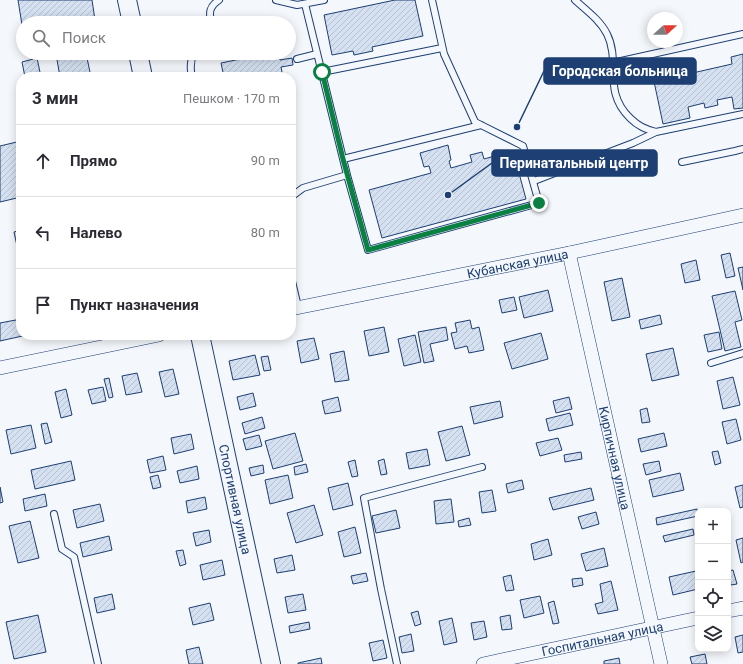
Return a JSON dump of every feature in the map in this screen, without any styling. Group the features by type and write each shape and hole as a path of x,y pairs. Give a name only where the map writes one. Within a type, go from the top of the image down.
{"main road":[{"path":"127,0 130,16"},
{"path":"139,60 142,72"},
{"name":"Спортивная улица","path":"201,340 271,664"}],"street":[{"name":"Кубанская улица","path":"296,308 569,253 743,215"},
{"name":"Кирпичная улица","path":"569,253 661,664"},
{"path":"0,368 135,340"},
{"path":"731,610 743,608"},
{"name":"Госпитальная улица","path":"483,664 695,619"}],"lane":[{"path":"210,16 209,12 212,5 219,0"},
{"path":"276,0 288,3 305,4 324,0"},
{"path":"305,4 347,175 368,250 539,203 523,146 475,122 444,54 432,0"},
{"path":"575,0 598,21 607,34 611,50 613,87 617,101 624,113 636,124 645,129 656,132"},
{"path":"612,63 743,34"},
{"path":"322,72 442,48"},
{"path":"298,59 317,54"},
{"path":"190,72 191,60"},
{"path":"534,181 633,143 656,132 743,114"},
{"path":"343,159 481,125"},
{"path":"682,162 743,149"},
{"path":"296,193 303,188 347,175"},
{"path":"711,363 743,353"},
{"path":"397,664 364,498 482,467"},
{"path":"54,514 62,549 74,557 98,664"}],"building":[{"path":"18,0 92,0 94,16 21,16"},
{"path":"395,0 415,0 423,36 372,47 373,51 354,55 353,51 332,55 324,15"},
{"path":"743,54 743,108 734,109 732,97 717,100 718,105 705,108 704,103 688,107 690,118 663,124 652,72 673,68 675,77 732,64 731,57"},
{"path":"37,60 40,72 24,72 22,62"},
{"path":"57,60 87,60 90,72 59,72"},
{"path":"236,60 292,60 293,65 281,67 282,72 223,72 221,63"},
{"path":"16,142 16,198 0,202 0,146"},
{"path":"448,145 451,168 472,162 470,155 482,152 484,159 513,151 526,199 382,238 369,190 431,173 429,166 424,167 420,153"},
{"path":"730,253 735,276 726,278 721,255"},
{"path":"696,260 700,280 685,283 681,264"},
{"path":"743,267 743,290 738,268"},
{"path":"622,278 630,317 612,321 604,282"},
{"path":"548,290 553,311 524,318 519,297"},
{"path":"735,291 742,320 735,322 741,347 725,351 712,296"},
{"path":"514,297 517,310 502,313 499,300"},
{"path":"660,315 662,324 641,329 639,320"},
{"path":"16,320 16,337 0,341 0,323"},
{"path":"470,320 472,329 479,327 484,350 469,353 467,346 455,349 451,333 457,332 455,323"},
{"path":"384,327 389,352 369,356 364,331"},
{"path":"446,327 448,340 430,344 434,361 424,363 418,332"},
{"path":"719,332 722,349 708,352 704,335"},
{"path":"541,333 548,359 512,369 504,343"},
{"path":"415,335 421,362 404,366 398,339"},
{"path":"314,338 319,359 301,363 297,341"},
{"path":"673,348 679,375 652,381 646,354"},
{"path":"344,351 349,380 335,382 330,354"},
{"path":"255,355 260,375 233,380 229,361"},
{"path":"268,356 271,370 264,371 261,357"},
{"path":"173,369 179,394 165,397 159,372"},
{"path":"137,373 142,392 126,395 122,376"},
{"path":"733,377 740,405 723,409 717,381"},
{"path":"109,378 113,397 109,398 104,379"},
{"path":"103,387 106,401 92,404 88,390"},
{"path":"66,389 72,415 61,418 55,392"},
{"path":"253,393 256,406 240,410 237,397"},
{"path":"338,397 341,411 325,414 322,401"},
{"path":"569,397 572,409 556,413 553,401"},
{"path":"500,401 503,417 474,424 470,407"},
{"path":"647,408 650,422 642,423 640,410"},
{"path":"570,413 573,425 549,431 546,419"},
{"path":"262,417 265,428 245,434 242,423"},
{"path":"736,419 741,440 727,444 722,422"},
{"path":"47,423 52,442 45,444 41,424"},
{"path":"31,425 36,448 11,454 6,430"},
{"path":"462,426 470,455 446,461 438,432"},
{"path":"295,433 303,461 273,469 265,441"},
{"path":"664,433 667,446 641,452 638,439"},
{"path":"191,434 194,449 174,454 171,438"},
{"path":"259,435 262,446 246,450 243,439"},
{"path":"558,438 562,450 540,456 536,443"},
{"path":"427,449 430,465 409,469 406,453"},
{"path":"718,451 721,463 715,465 712,452"},
{"path":"581,452 582,459 565,462 564,455"},
{"path":"163,456 166,470 150,473 147,460"},
{"path":"384,459 387,474 381,475 378,461"},
{"path":"355,460 358,476 352,477 348,462"},
{"path":"71,461 75,480 35,489 31,470"},
{"path":"659,461 661,471 646,475 643,464"},
{"path":"306,464 308,472 295,475 294,467"},
{"path":"263,465 264,473 251,476 249,468"},
{"path":"197,466 199,479 180,483 177,471"},
{"path":"680,473 684,490 653,497 649,480"},
{"path":"158,475 161,487 153,489 150,477"},
{"path":"288,475 293,498 270,504 265,480"},
{"path":"522,480 524,489 508,493 506,484"},
{"path":"348,483 353,505 333,510 328,488"},
{"path":"743,485 743,507 740,508 735,487"},
{"path":"0,487 3,502 0,503"},
{"path":"591,488 594,500 553,510 549,498"},
{"path":"492,490 496,511 482,513 479,492"},
{"path":"45,494 47,506 25,511 23,499"},
{"path":"205,497 207,509 188,513 186,501"},
{"path":"451,499 454,522 436,524 434,501"},
{"path":"100,504 104,521 77,528 73,510"},
{"path":"314,505 323,535 296,543 287,513"},
{"path":"695,509 695,517 657,525 656,518"},
{"path":"396,510 400,528 376,533 372,516"},
{"path":"596,512 599,524 582,529 578,517"},
{"path":"469,518 471,525 459,527 458,521"},
{"path":"30,521 39,558 18,563 9,526"},
{"path":"355,527 361,553 344,557 338,532"},
{"path":"693,529 694,535 665,542 663,536"},
{"path":"209,530 211,542 196,546 193,533"},
{"path":"109,536 112,550 83,557 80,543"},
{"path":"743,538 743,562 741,563 736,540"},
{"path":"548,539 552,555 534,560 531,544"},
{"path":"604,548 608,566 586,571 581,554"},
{"path":"183,550 186,564 180,566 176,551"},
{"path":"292,555 295,570 277,573 274,559"},
{"path":"222,560 225,575 203,580 200,565"},
{"path":"731,570 733,570 737,584 731,585"},
{"path":"695,571 695,590 673,595 669,577"},
{"path":"366,573 368,581 353,584 351,576"},
{"path":"511,575 514,590 506,591 503,577"},
{"path":"582,578 583,585 573,587 572,579"},
{"path":"611,581 618,610 598,614 595,604 603,602 600,584"},
{"path":"112,594 115,609 97,613 94,598"},
{"path":"303,594 306,610 288,613 285,597"},
{"path":"540,596 544,613 524,618 520,600"},
{"path":"554,601 559,623 553,624 548,603"},
{"path":"210,603 214,620 193,625 189,608"},
{"path":"418,611 421,624 415,626 411,613"},
{"path":"38,615 46,652 14,659 6,622"},
{"path":"510,615 512,629 502,630 500,617"},
{"path":"452,618 457,642 444,645 439,621"},
{"path":"484,621 487,637 474,640 471,623"},
{"path":"309,622 310,629 290,633 289,626"},
{"path":"411,634 414,651 402,653 399,637"},
{"path":"743,635 743,652 738,653 735,637"},
{"path":"383,640 387,658 373,661 369,643"},
{"path":"199,647 203,664 189,664 186,650"},
{"path":"705,654 707,664 692,664 690,657"},
{"path":"321,658 322,664 298,664 298,663"},
{"path":"619,658 620,664 604,664 604,661"}],"place":[{"name":"Городская больница","path":"517,127"},
{"name":"Перинатальный центр","path":"448,195"}],"route":[{"path":"322,72 343,159 368,250 539,203"}]}
